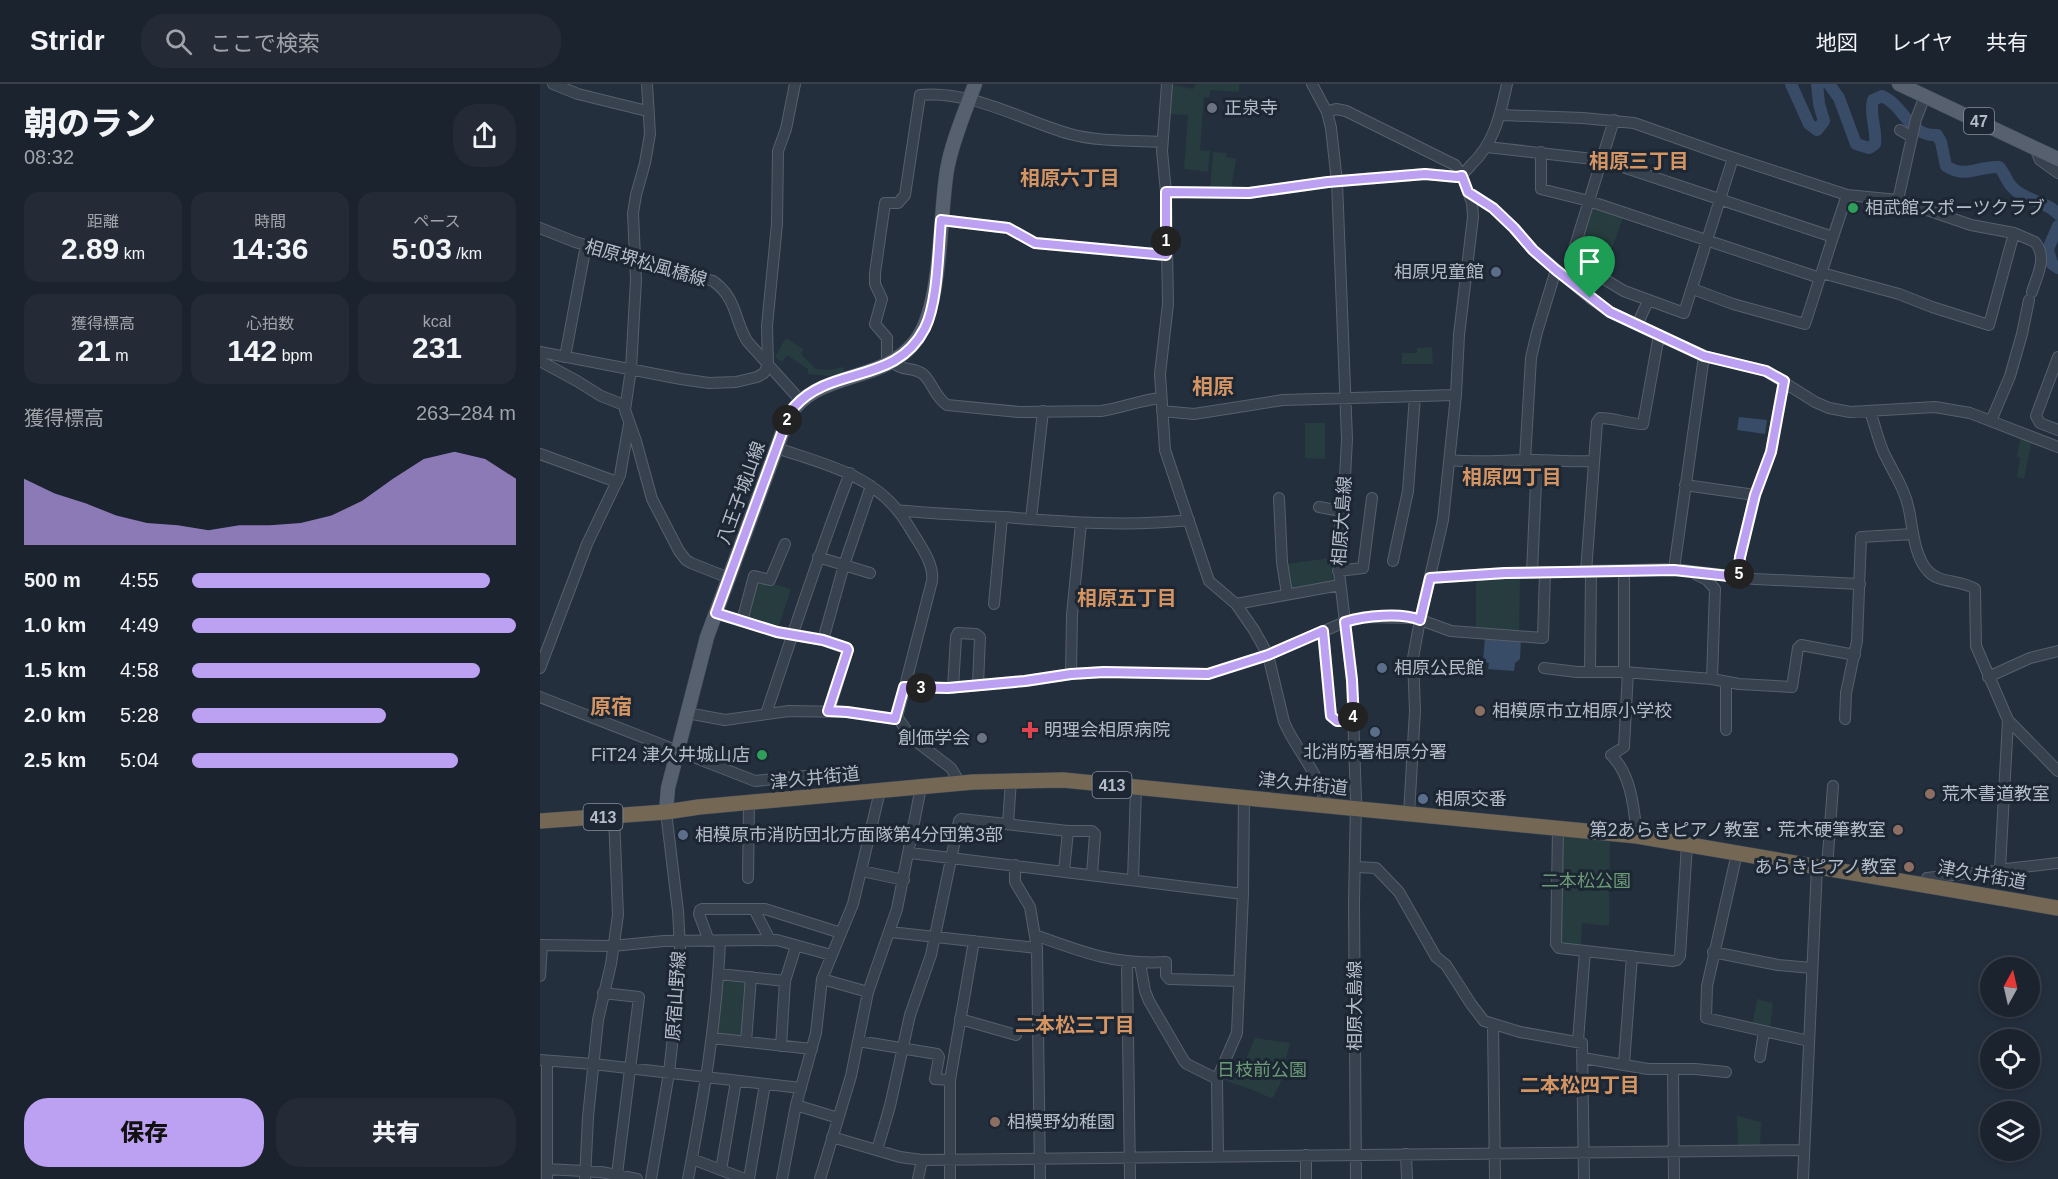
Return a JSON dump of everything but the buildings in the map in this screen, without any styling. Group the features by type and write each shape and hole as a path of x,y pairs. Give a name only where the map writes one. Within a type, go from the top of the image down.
{"highway":[{"name":"津久井街道","path":"540,821 666,812 960,783 1011,780 1071,781 1636,836 2058,908"}],"main road":[{"name":"八王子城山線","path":"666,812 668,788 707,637 788,417 801,401 821,387 890,364 915,342 927,322 933,292 949,161 975,84"},
{"name":"47","path":"1899,84 2058,159"}],"street":[{"path":"553,84 578,94 647,111"},
{"path":"647,84 649,142 633,213 636,280 631,369 624,405 652,499 679,551 691,563 729,578"},
{"path":"540,352 681,379 722,383 757,377 764,373 768,365 767,326 777,224 778,151 786,129 795,84"},
{"path":"1167,84 1162,167 1166,192 1168,304 1160,362 1165,450 1209,581 1236,604 1268,655 1284,722 1302,752 1326,806"},
{"name":"相原大島線","path":"1312,84 1327,112 1332,134 1337,182 1346,464 1337,546 1352,680 1356,809 1354,909 1356,1179"},
{"path":"1166,192 1249,193 1425,174 1462,176 1487,147 1501,115 1507,84"},
{"path":"1161,398 1143,399 1113,410 1101,411 1005,411 947,405 938,398 923,374 890,364 887,338 875,324 882,298 877,290 875,279 885,203 898,202 905,195 920,95 970,99 1071,134 1092,138 1162,142"},
{"path":"1898,200 1916,119 1925,96"},
{"path":"1327,112 1336,109 1346,111 1452,163 1458,168 1472,203 1473,217 1443,520 1413,658 1415,711 1409,814"},
{"path":"1501,115 1614,120 1647,126 1732,158 1847,195 1898,200 1971,225 2014,233 2030,240 2039,247 2041,268 2030,296 2010,376 1991,421"},
{"path":"1614,120 1571,257 1572,260 1624,291 1684,313 1732,158"},
{"path":"1900,130 1912,136"},
{"path":"1487,147 1602,160 1833,237"},
{"path":"2035,148 2040,160 2058,173"},
{"path":"1541,152 1541,189 1589,201 1707,241 1821,275 1899,294 1989,325 2014,233"},
{"path":"1468,192 1493,208 1533,250 1601,306 1704,356 1766,371 1815,402 1829,408 1850,412 1943,407 1962,410 2058,447"},
{"path":"1693,289 1733,304 1805,324 1847,195"},
{"path":"941,220 1008,228 1035,243 1166,255"},
{"name":"相原堺松風橋線","path":"540,228 586,245 706,278 720,286 735,308 743,334 801,401"},
{"path":"566,357 586,245"},
{"path":"1526,460 1531,358 1556,270"},
{"path":"1637,325 1648,301"},
{"path":"1590,672 1589,572 1598,420 1602,418 1626,423 1641,424 1644,422 1659,335"},
{"path":"1674,570 1704,356"},
{"path":"2058,357 2036,416 2040,423 2058,430"},
{"path":"540,361 601,396 624,405"},
{"path":"1738,577 1740,557 1755,495 1771,452 1784,381"},
{"path":"1162,411 1194,414 1283,400 1456,395"},
{"path":"1394,561 1408,491 1415,396"},
{"path":"1031,519 1043,411"},
{"path":"1870,412 1883,452 1901,485 1909,507 1913,534 1921,561 1928,572 1935,577 1968,585 1975,589 1976,646 1988,677 2008,720 2058,771"},
{"path":"540,668 587,544 616,482 629,424"},
{"path":"777,448 850,473 871,486 897,510 920,544 933,572 932,581 897,717 913,739 951,768 960,783"},
{"path":"540,454 616,482"},
{"path":"1449,460 1479,463 1526,460 1594,461"},
{"path":"1532,573 1537,460"},
{"path":"766,714 818,557 850,473"},
{"path":"1685,485 1755,495"},
{"path":"823,640 844,565 871,486"},
{"path":"1279,498 1282,562 1287,594"},
{"path":"1338,571 1363,568 1372,498"},
{"path":"1319,507 1341,511"},
{"path":"897,510 1081,523 1152,524 1189,520"},
{"path":"994,604 1002,517"},
{"path":"1071,674 1072,615 1081,523"},
{"path":"1845,719 1846,693 1855,655 1861,537 1913,534"},
{"path":"742,621 754,576 770,580 785,544"},
{"path":"818,557 870,573"},
{"path":"1430,578 1674,570 1800,583 1860,584"},
{"path":"1624,572 1626,672 1624,747 1611,755 1618,764 1632,795 1636,836"},
{"path":"1689,572 1704,578 1715,589 1712,679"},
{"path":"904,687 953,688 1071,674 1137,672 1208,674 1268,655 1345,622 1364,617 1407,617 1451,631 1543,638 1545,573"},
{"path":"1236,604 1340,585"},
{"path":"716,613 777,632 823,640 847,648 828,711"},
{"path":"1323,631 1332,719 1354,721"},
{"path":"953,688 958,633 976,634 980,637 978,685"},
{"path":"1544,669 1626,672 1792,687 1798,648 1802,645 1855,655"},
{"path":"1988,677 2030,658 2058,651"},
{"path":"1726,682 1726,730"},
{"path":"540,697 755,781 805,776"},
{"path":"687,713 725,720 789,711 847,712 895,719 897,717"},
{"path":"2000,869 2008,720"},
{"path":"1008,824 1011,780"},
{"path":"1803,1179 1812,968 1833,786"},
{"path":"820,1179 851,1076 868,992 890,932 904,880 921,787"},
{"path":"1132,880 1136,788"},
{"path":"782,1179 796,1106 812,1049 822,979 853,904 880,791"},
{"path":"1218,1156 1217,1079 1237,1034 1243,894 1244,798"},
{"path":"748,878 749,804"},
{"name":"原宿山野線","path":"651,1179 669,1073 678,1000 680,941 666,812"},
{"path":"586,1175 593,1064 603,993 611,964 618,915 614,816"},
{"path":"877,1150 890,1106 910,1015 928,964 958,823 961,819 1068,831 1092,831 1095,834 1092,874"},
{"path":"1558,829 1556,944 1559,948 1673,961 1679,957 1687,844"},
{"path":"1064,871 1068,831"},
{"path":"909,853 1243,894"},
{"path":"1737,853 1713,952 1707,986 1706,1018 1809,1041"},
{"path":"1924,885 1927,878 2058,863"},
{"path":"1015,865 1015,882 1030,907 1038,948 1040,1179"},
{"path":"1356,867 1376,868 1393,885 1436,957 1446,965 1485,1021 1520,1032 1578,1041 1583,1045 1584,1179"},
{"path":"862,871 904,880"},
{"path":"688,1179 712,1038 719,974 714,941 699,914 700,909 765,909 841,933"},
{"path":"754,909 770,940"},
{"path":"890,932 1038,948"},
{"path":"1035,935 1087,954 1127,962 1166,962 1166,975 1169,979 1239,981"},
{"path":"540,976 541,945 612,946 680,941 777,940 831,954"},
{"path":"950,1179 950,1080 974,941"},
{"path":"781,1046 785,981 796,946"},
{"path":"1578,1041 1585,951"},
{"path":"1713,952 1778,966 1812,968"},
{"path":"1624,1064 1632,956"},
{"path":"1127,962 1130,1179"},
{"path":"1140,963 1149,1001 1184,1061 1217,1079"},
{"path":"719,974 785,981"},
{"path":"746,1042 751,978"},
{"path":"822,979 868,992"},
{"path":"603,993 639,997 617,1174"},
{"path":"960,1019 1016,1035"},
{"path":"1493,1024 1495,1179"},
{"path":"1760,1057 1764,1031"},
{"path":"712,1038 812,1049"},
{"path":"858,1041 937,1054 939,1057 935,1079 950,1080"},
{"path":"1583,1058 1648,1069 1726,1072"},
{"path":"637,1179 617,1174 547,1174 543,1096 544,1060 801,1088"},
{"path":"1673,1069 1674,1179"},
{"path":"721,1170 736,1081"},
{"path":"692,1160 747,1179 765,1084"},
{"path":"796,1106 838,1118"},
{"path":"832,1137 900,1157 922,1160 1804,1150"},
{"path":"1306,1155 1306,1179"},
{"path":"1406,1155 1407,1179"},
{"path":"918,1179 922,1160"}],"green space":[{"path":"1170,84 1193,89 1196,84 1239,84 1239,92 1211,90 1209,97 1204,97 1200,150 1210,151 1208,172 1184,169 1188,115 1167,114"},
{"path":"1213,152 1227,153 1226,157 1236,159 1231,189 1210,189"},
{"path":"1589,204 1624,215 1603,274 1573,257"},
{"path":"786,338 803,349 801,354 816,369 830,370 843,367 845,372 829,376 808,374 808,369 787,355 782,362 775,357"},
{"path":"1432,347 1433,364 1402,364 1402,353 1417,353 1417,348"},
{"path":"1305,423 1325,423 1325,459 1305,458"},
{"path":"2021,436 2032,440 2024,479 2017,477 2020,458 2017,456"},
{"path":"1329,558 1333,581 1292,590 1289,588 1286,567 1288,564"},
{"path":"1520,578 1519,633 1476,630 1476,580"},
{"path":"756,579 791,589 778,629 745,619"},
{"name":"二本松公園","path":"1566,836 1610,840 1609,926 1582,923 1581,945 1560,941 1563,838"},
{"path":"719,974 751,977 746,1042 712,1038"},
{"path":"1757,999 1773,1003 1770,1029 1752,1026"},
{"name":"日枝前公園","path":"1255,1038 1290,1043 1280,1084 1273,1097 1270,1098 1222,1079 1225,1069 1239,1075"},
{"path":"1737,1116 1761,1122 1760,1147 1738,1147"}],"water":[{"path":"1739,417 1767,420 1765,434 1737,430"},
{"path":"1485,637 1521,639 1520,659 1515,663 1514,671 1488,669 1489,663 1483,662"}],"waterway":[{"path":"1791,84 1809,124 1817,130 1824,121 1819,104 1817,84 1820,84"},
{"path":"1829,84 1839,98 1856,144 1869,148 1875,144 1872,106 1873,100 1882,96 1920,131 1937,135 1941,142 1946,166 1960,172 1999,167 2017,192 2048,206 2058,214"},
{"path":"2058,226 2048,249 2052,264 2058,268"}],"place":[{"name":"正泉寺","path":"1212,108"},
{"name":"相武館スポーツクラブ","path":"1853,208"},
{"name":"相原児童館","path":"1496,272"},
{"name":"相原公民館","path":"1382,668"},
{"name":"相模原市立相原小学校","path":"1480,711"},
{"name":"明理会相原病院","path":"1030,730"},
{"name":"北消防署相原分署","path":"1375,732"},
{"name":"創価学会","path":"982,738"},
{"name":"FiT24 津久井城山店","path":"762,755"},
{"name":"荒木書道教室","path":"1930,794"},
{"name":"相原交番","path":"1423,799"},
{"name":"第2あらきピアノ教室・荒木硬筆教室","path":"1898,830"},
{"name":"相模原市消防団北方面隊第4分団第3部","path":"683,835"},
{"name":"あらきピアノ教室","path":"1909,867"},
{"name":"相模野幼稚園","path":"995,1122"}],"district":[{"name":"相原三丁目","path":"1639,161"},
{"name":"相原六丁目","path":"1070,178"},
{"name":"相原","path":"1213,386"},
{"name":"相原四丁目","path":"1512,477"},
{"name":"相原五丁目","path":"1127,598"},
{"name":"原宿","path":"611,706"},
{"name":"二本松三丁目","path":"1075,1025"},
{"name":"二本松四丁目","path":"1580,1085"}],"route":[{"path":"1425,174 1462,176 1468,192 1493,208 1533,250 1590,298 1619,317 1704,356 1766,371 1784,381 1771,452 1755,495 1740,557 1738,577 1674,570 1505,573 1430,578 1420,620 1407,617 1364,617 1345,622 1354,721 1332,719 1323,631 1268,655 1208,674 1104,672 948,688 904,687 895,719 828,711 847,648 823,640 777,632 716,613 783,430 794,408 821,387 893,362 909,349 921,334 931,306 941,220 1008,228 1035,243 1166,255 1166,192 1233,194 1291,189 1328,182 1425,174"}]}
